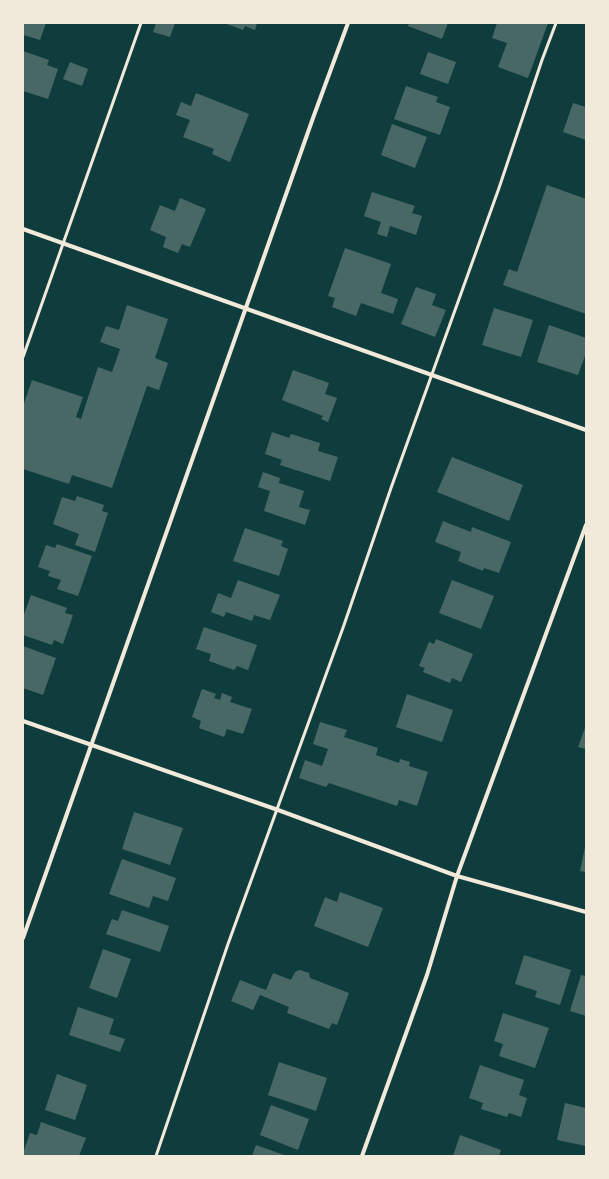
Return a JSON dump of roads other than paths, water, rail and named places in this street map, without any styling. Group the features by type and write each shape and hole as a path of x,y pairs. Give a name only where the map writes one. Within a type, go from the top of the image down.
{"street":[{"path":"23,938 348,23"},
{"path":"23,229 586,430"},
{"path":"362,1156 427,975 457,876 586,524"},
{"path":"23,721 278,810 457,876 586,912"}],"lane":[{"path":"23,357 141,23"},
{"path":"156,1156 228,944 344,625 556,23"}]}
